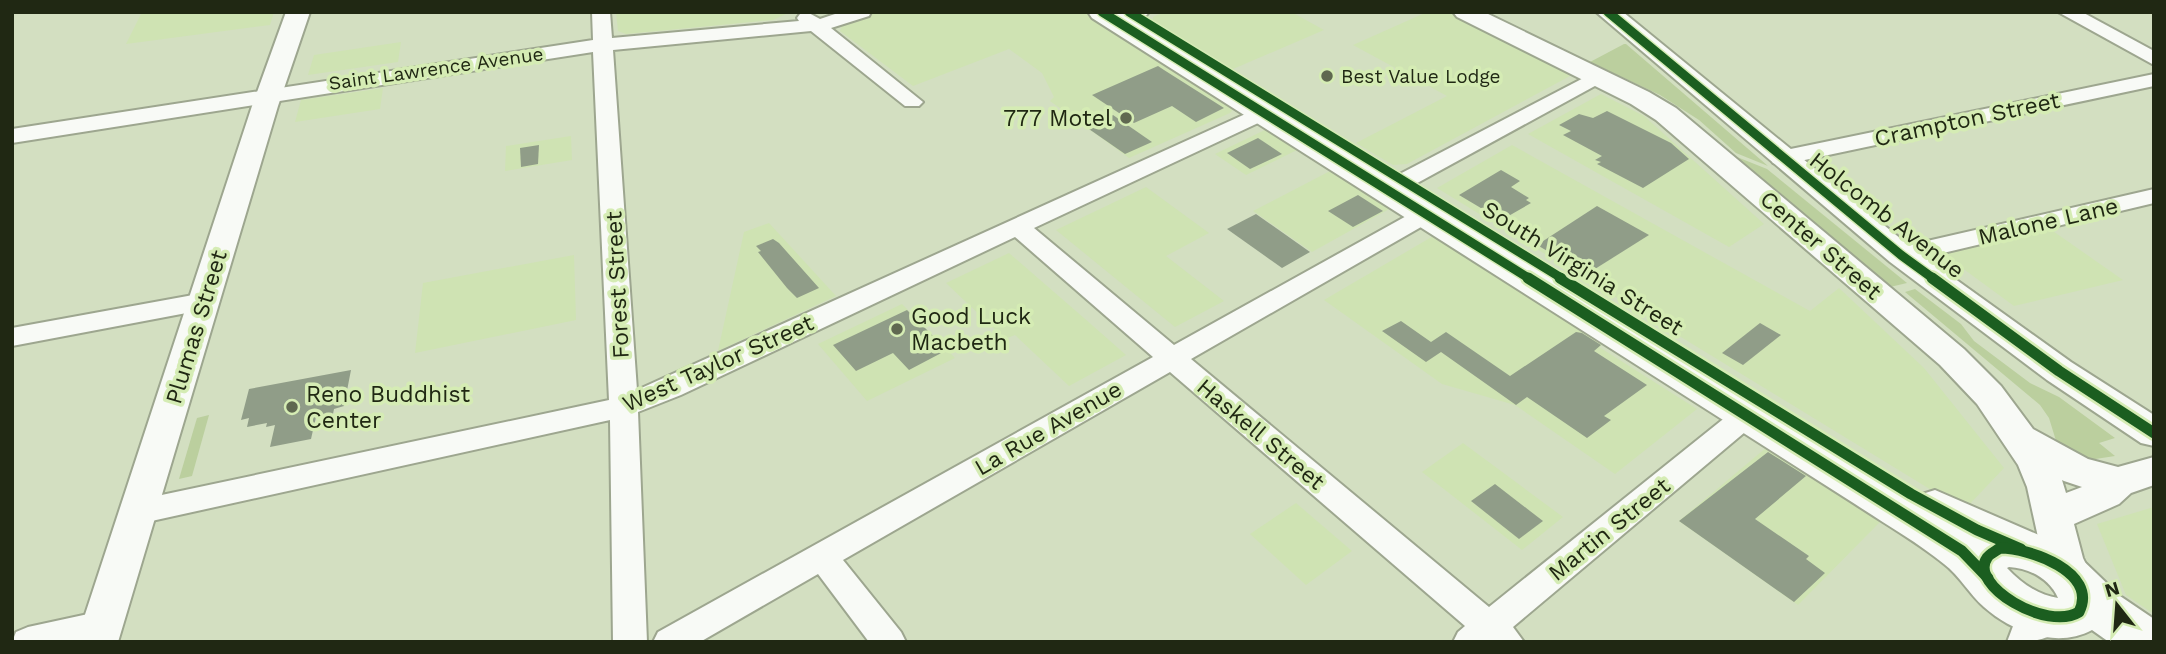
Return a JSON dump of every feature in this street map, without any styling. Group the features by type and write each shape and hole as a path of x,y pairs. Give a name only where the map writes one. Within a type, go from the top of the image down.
{"main road":[{"name":"South Virginia Street","path":"1124,13 1427,214 1962,551 2021,548"},
{"name":"South Virginia Street","path":"1278,113 1402,182 1911,494 1977,530 2021,548"},
{"path":"2021,548 2000,594 2013,604 2029,613 2057,609 2103,611 2149,642"},
{"path":"2057,609 2110,642"}],"street":[{"name":"Plumas Street","path":"99,633 269,95 298,12"},
{"name":"Forest Street","path":"601,12 623,407 630,642"},
{"name":"Saint Lawrence Avenue","path":"12,136 340,82 862,12"},
{"name":"Center Street","path":"1465,12 1666,114 1952,357 1989,394 2021,437 2041,474 2021,548 2063,560 2057,609"},
{"name":"Holcomb Avenue","path":"1608,12 1901,255 2059,371 2154,433"},
{"path":"2067,12 2154,60"},
{"path":"808,18 912,102"},
{"path":"1402,182 1597,77"},
{"name":"Crampton Street","path":"1781,158 2154,80"},
{"name":"West Taylor Street","path":"138,512 623,407 671,388 1016,226 1278,113"},
{"name":"Malone Lane","path":"1901,255 2154,196"},
{"name":"La Rue Avenue","path":"670,642 1427,214"},
{"name":"Haskell Street","path":"1016,226 1488,636"},
{"path":"12,337 204,302"},
{"name":"Martin Street","path":"1488,636 1747,415"},
{"path":"2021,437 2040,452 2077,471 2136,477"},
{"path":"2021,548 2078,504 2136,477"},
{"path":"822,556 889,642"},
{"path":"27,642 99,633"}],"shaded area":[{"path":"142,12 274,12 270,25 126,44"},
{"path":"616,12 786,14 773,20 626,34 618,31"},
{"path":"877,12 1087,12 1236,106 1230,113 1129,158 1050,101 1054,97 1042,73 1009,49 913,86 840,31 842,25"},
{"path":"1164,12 1298,12 1295,14 1324,30 1233,69 1153,20 1153,17"},
{"path":"1427,12 1447,12 1565,70 1570,76 1407,164 1393,165 1356,143 1447,96 1353,45"},
{"path":"401,42 398,62 308,75 314,55"},
{"path":"1624,44 1768,166 1736,153 1699,120 1660,95 1590,62"},
{"path":"383,88 380,109 295,122 301,100"},
{"path":"1601,94 1644,116 1764,224 1729,247 1528,134"},
{"path":"1267,129 1299,149 1246,175 1215,154"},
{"path":"571,136 572,160 505,171 506,146"},
{"path":"1512,145 1810,311 1839,288 1924,368 2004,468 1964,510 1437,188"},
{"path":"1732,155 1767,169 1907,283 1890,287"},
{"path":"1332,170 1391,208 1312,252 1253,211"},
{"path":"1146,187 1209,233 1166,256 1224,301 1175,327 1056,230"},
{"path":"769,223 836,296 718,351 744,232"},
{"path":"2050,229 2123,280 2014,306 1943,254"},
{"path":"1435,235 1605,343 1599,347 1697,409 1615,474 1515,405 1442,384 1324,300"},
{"path":"1009,253 1126,355 1069,386 1015,335 1005,339 946,283"},
{"path":"574,255 576,320 415,353 423,283"},
{"path":"1915,289 1961,324 1974,341 2030,383 2059,397 2115,438 2099,443 2115,456 2089,460 2057,444 2049,418 2040,405 1905,292"},
{"path":"902,304 955,358 867,401 818,344"},
{"path":"209,415 192,476 179,479 197,418"},
{"path":"1463,443 1563,517 1522,550 1422,472"},
{"path":"1767,447 1882,520 1798,605 1679,521"},
{"path":"1296,503 1352,551 1306,585 1250,534"},
{"path":"2154,507 2154,614 2126,595 2097,524"}],"building":[{"path":"1158,66 1224,108 1196,122 1172,106 1134,123 1092,95"},
{"path":"1607,111 1671,143 1689,159 1643,188 1597,164 1601,162 1595,160 1602,156 1563,135 1571,131 1559,125 1579,114 1593,118"},
{"path":"1113,115 1152,142 1125,154 1086,127"},
{"path":"1258,138 1282,154 1250,169 1227,153"},
{"path":"539,145 538,164 521,167 520,148"},
{"path":"1501,170 1520,181 1511,187 1529,198 1526,200 1531,203 1505,218 1500,215 1496,217 1459,195"},
{"path":"1358,195 1383,211 1353,227 1328,211"},
{"path":"1597,206 1649,235 1587,274 1537,245"},
{"path":"1256,214 1310,252 1282,268 1227,229"},
{"path":"773,239 819,288 797,298 787,288 756,246"},
{"name":"Good Luck Macbeth","path":"907,310 947,350 909,370 893,353 856,371 833,345"},
{"path":"1401,321 1431,342 1446,332 1510,376 1576,332 1582,333 1601,345 1594,351 1647,385 1604,416 1611,420 1587,438 1527,397 1516,405 1441,352 1426,362 1382,331"},
{"path":"1760,323 1781,335 1743,365 1722,353"},
{"name":"Reno Buddhist Center","path":"351,370 344,406 334,409 333,414 316,417 311,439 270,447 275,425 266,427 267,423 247,427 249,418 241,420 249,389"},
{"path":"1768,452 1806,476 1755,519 1809,556 1806,559 1825,573 1794,602 1679,521"},
{"path":"1495,484 1543,521 1519,539 1471,501"}],"cycle path":[{"path":"1102,12 1871,492 1962,551 1988,578"},
{"path":"1129,12 1911,494 1977,530 2021,549"},
{"path":"1608,12 1901,255 2059,371 2154,433"},
{"path":"2000,548 2032,552 2061,567 2079,589 2082,598 2079,612 2059,619 2046,617 2014,603 2000,592 1989,581 1984,569 1987,558 2000,548"}],"place":[{"name":"Best Value Lodge","path":"1327,76"},
{"name":"777 Motel","path":"1126,118"},
{"name":"Good Luck Macbeth","path":"897,329"},
{"name":"Reno Buddhist Center","path":"292,407"}]}
